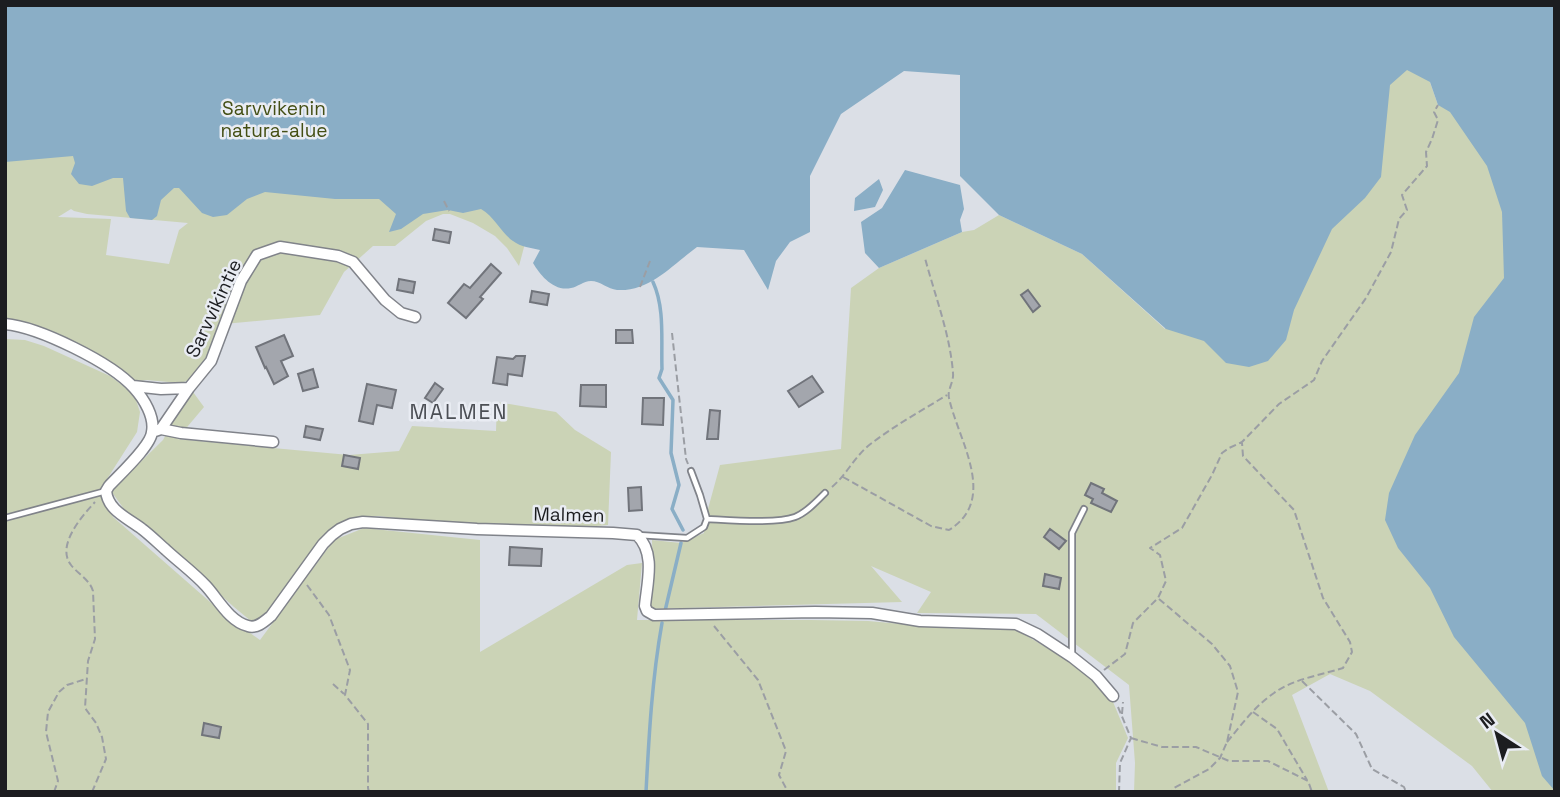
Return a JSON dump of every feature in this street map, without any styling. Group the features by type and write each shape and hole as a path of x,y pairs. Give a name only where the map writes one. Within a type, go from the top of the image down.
{"street":[{"name":"Sarvvikintie","path":"157,431 211,361 241,281 257,255 280,247 325,253 353,262 385,300 401,313 415,317"},
{"path":"5,324 33,329 88,355 133,386 145,403 157,431"},
{"path":"133,386 188,388"},
{"path":"157,431 273,442"},
{"path":"106,491 157,431"},
{"name":"Malmen","path":"106,491 110,503 118,513 143,529 205,586 240,623 253,627 263,623 271,615 323,544 340,528 351,524 363,522 637,535"},
{"path":"637,535 649,555 645,606 647,611 654,615 872,613 920,621 1016,624 1072,657 1096,676 1114,696"}],"lane":[{"path":"637,535 687,538 704,527 707,519 691,471"},
{"path":"5,518 106,491"},
{"path":"707,519 778,520 795,517 825,494"},
{"path":"1072,657 1072,533 1084,509"}],"path":[{"path":"1096,676 1125,654 1133,623 1158,598 1166,581 1160,555 1150,548 1182,528 1222,453 1241,442 1279,404 1314,380 1322,361 1366,298 1391,252 1399,219 1407,210 1402,195 1427,166 1426,152 1438,120 1434,112 1438,105"},
{"path":"444,201 449,211"},
{"path":"843,477 931,526 949,530 968,514 971,506 972,471 948,395 954,376 946,332 925,258"},
{"path":"640,287 650,261"},
{"path":"672,333 686,459 691,471"},
{"path":"825,494 870,445 948,395"},
{"path":"1227,741 1252,712 1275,692 1343,668 1352,652 1350,642 1323,598 1294,510 1243,456 1241,442"},
{"path":"92,792 106,759 102,737 85,708 88,660 95,639 93,591 92,585 70,564 65,552 67,541 88,509 106,491"},
{"path":"301,576 329,615 350,670 345,695"},
{"path":"1158,598 1212,644 1230,666 1238,692 1227,741 1220,758 1209,769 1171,792"},
{"path":"704,614 758,680 786,751 779,775 788,792"},
{"path":"54,792 58,781 46,732 48,712 59,692 67,685 87,679"},
{"path":"1302,681 1356,734 1372,769 1404,787 1406,792"},
{"path":"333,684 368,724 369,792"},
{"path":"1252,712 1277,729 1312,792"},
{"path":"1119,792 1119,762 1131,738 1122,715"},
{"path":"1131,738 1162,747 1196,747 1229,761 1268,761 1308,781"}],"green space":[{"name":"Sarvvikenin natura-alue","path":"5,5 292,5 528,232 519,266 495,236 473,223 450,214 426,221 395,246 373,246 344,272 320,315 224,324 194,379 180,383 146,380 136,382 105,361 5,320","holes":["71,209 87,214 188,223 179,230 169,264 106,255 111,219 58,217"]},
{"path":"1220,55 1426,71 1438,105 1490,127 1555,507 1555,792 1493,792 1472,766 1370,691 1330,674 1292,695 1329,792 1134,792 1135,763 1129,685 1036,614 917,613 931,592 871,566 902,602 648,609 653,578 652,540 681,543 704,533 720,465 841,449 851,288 879,268 962,232 974,230 999,215 1082,254 1165,329"},
{"path":"5,339 25,340 44,346 110,376 134,394 140,412 137,432 100,490 113,517 225,615 260,640 334,540 364,528 480,540 480,652 627,565 642,563 637,620 868,621 957,629 1014,628 1090,674 1111,697 1128,738 1116,763 1116,792 5,792"},
{"path":"193,392 204,407 177,439 349,455 399,451 412,426 496,431 497,402 556,412 575,430 611,452 608,525 538,531 378,516 349,519 328,531 257,626 124,509 111,491 163,440 185,399"}],"water":[{"path":"5,5 1555,5 1555,791 1542,776 1525,723 1454,637 1430,588 1398,548 1385,520 1389,493 1415,435 1459,373 1474,317 1504,278 1502,212 1487,166 1450,112 1438,105 1430,82 1407,70 1390,85 1381,177 1365,198 1332,229 1294,310 1286,340 1268,361 1249,367 1226,363 1204,341 1166,329 1082,254 999,215 960,176 960,75 904,71 841,114 810,176 810,232 790,242 776,261 768,290 744,250 697,247 660,276 640,287 617,290 591,281 565,289 553,285 536,268 533,263 540,250 513,241 481,209 463,213 448,210 423,214 401,229 389,232 396,214 379,199 335,199 265,192 247,199 227,215 213,217 202,213 179,188 174,188 161,200 157,216 152,220 130,218 126,211 123,178 113,178 92,186 79,184 71,174 75,163 73,156 5,162"},
{"path":"905,170 960,185 964,209 960,220 962,232 879,268 865,253 861,222 882,208"},
{"path":"879,179 883,190 875,207 854,211 855,198"}],"building":[{"path":"435,229 451,232 449,243 433,240"},
{"path":"491,264 501,273 466,318 448,303 464,284 470,288"},
{"path":"399,279 415,282 413,293 397,290"},
{"path":"1028,290 1040,306 1033,312 1021,295"},
{"path":"532,291 549,294 547,305 530,302"},
{"path":"616,330 632,330 633,343 616,343"},
{"path":"284,335 293,356 281,361 288,376 274,384 256,347"},
{"path":"516,356 525,356 522,376 508,374 507,385 493,383 497,357 513,359"},
{"path":"313,369 318,387 303,391 298,374"},
{"path":"812,376 823,392 799,407 788,391"},
{"path":"435,383 443,389 433,403 425,398"},
{"path":"367,384 396,390 392,408 377,405 373,424 359,421"},
{"path":"581,385 606,385 606,407 580,406"},
{"path":"643,398 664,398 663,425 642,424"},
{"path":"710,410 720,411 718,439 707,439"},
{"path":"306,426 323,429 320,440 304,437"},
{"path":"344,455 360,458 358,469 342,466"},
{"path":"1091,483 1104,489 1102,493 1117,501 1111,512 1091,503 1093,499 1085,495"},
{"path":"641,487 642,510 629,511 628,488"},
{"path":"1050,529 1066,541 1059,549 1044,537"},
{"path":"510,547 542,549 541,566 509,565"},
{"path":"1045,574 1061,578 1059,589 1043,586"},
{"path":"204,723 221,727 219,738 202,735"}],"waterway":[{"path":"653,282 662,324 662,369 659,378 673,400 671,453 679,485 672,509 683,530"},
{"path":"665,611 681,543"},
{"path":"646,792 653,686 662,623"}],"district":[{"name":"MALMEN","path":"459,412"}]}
